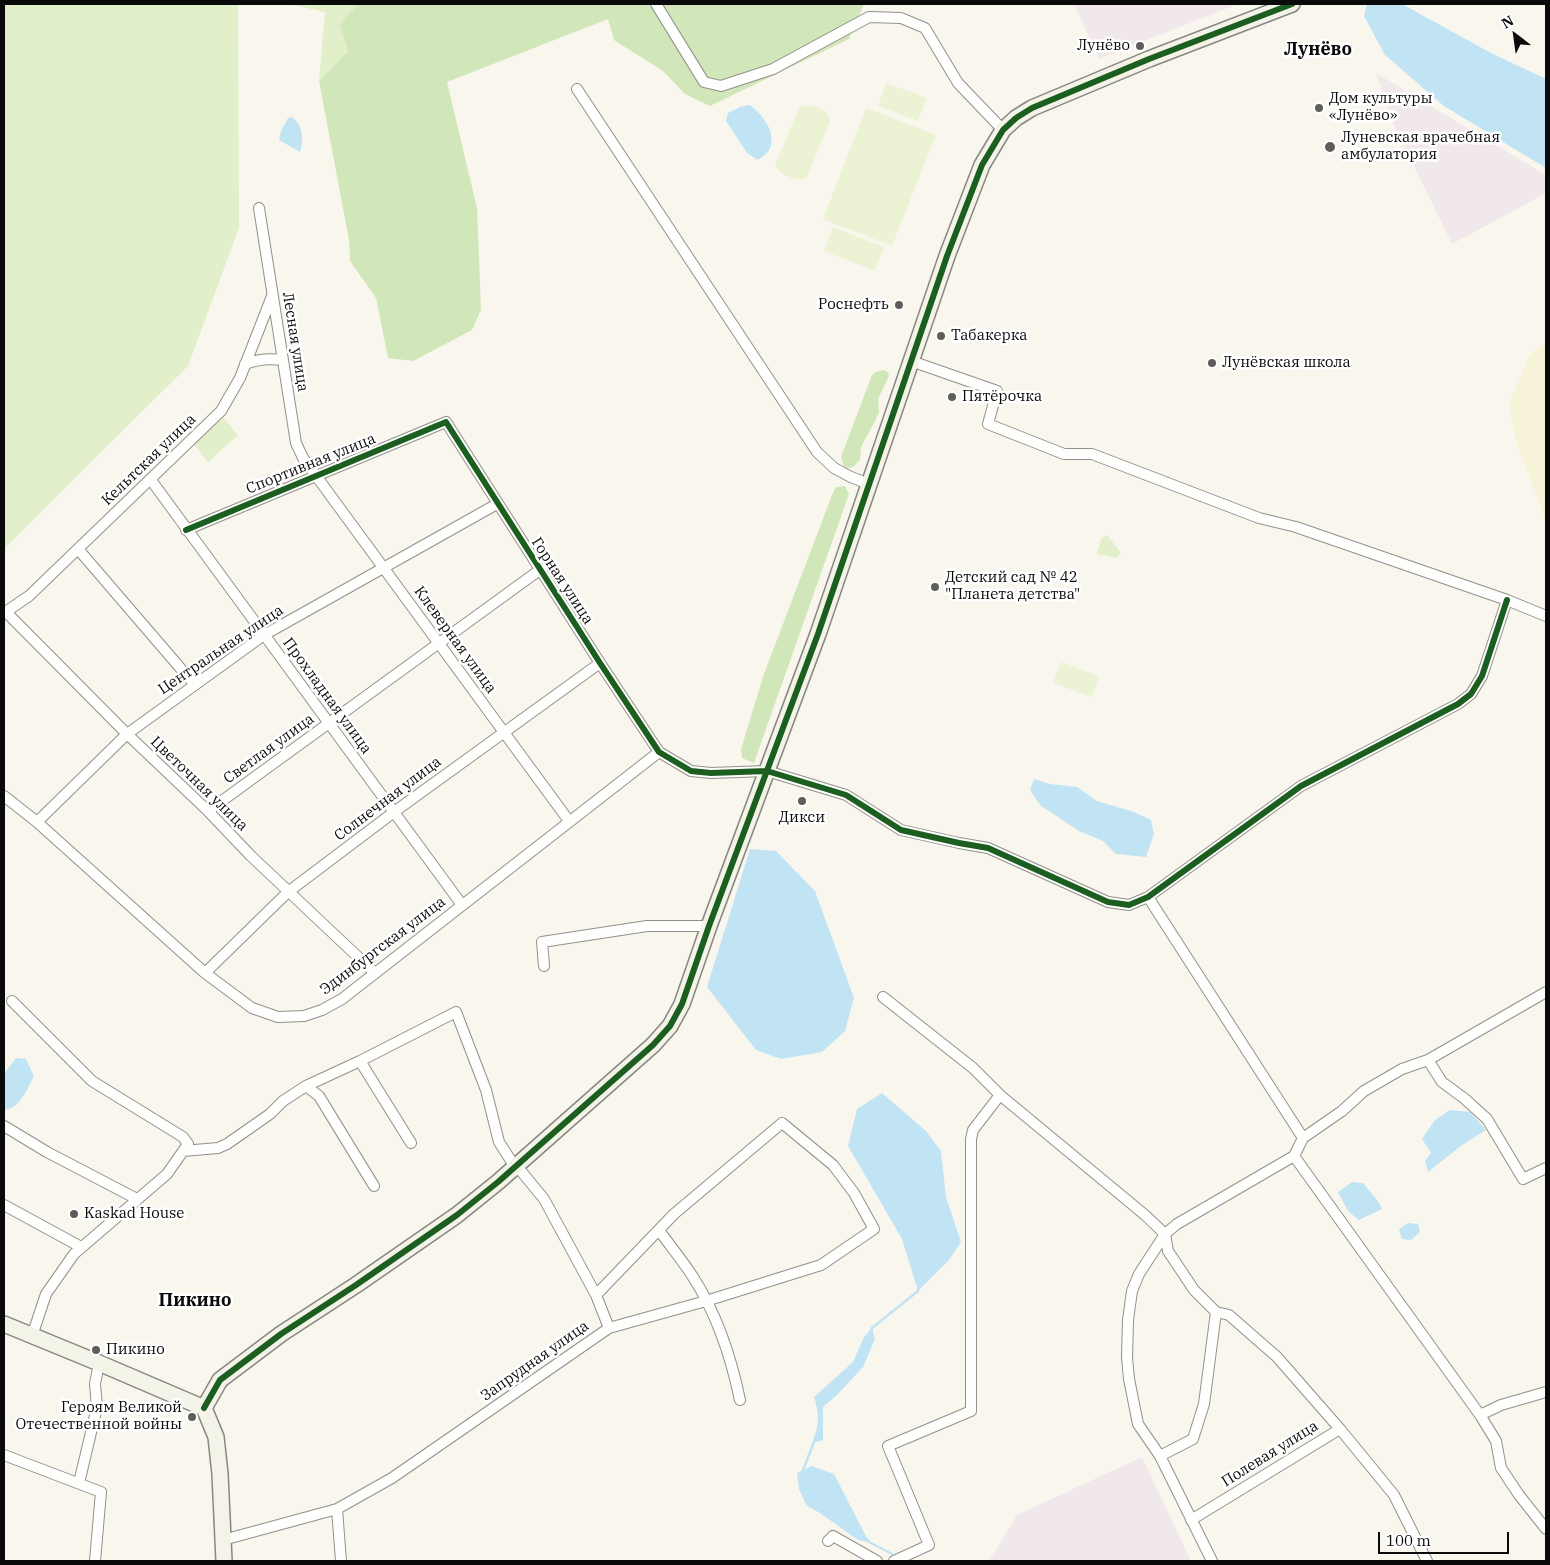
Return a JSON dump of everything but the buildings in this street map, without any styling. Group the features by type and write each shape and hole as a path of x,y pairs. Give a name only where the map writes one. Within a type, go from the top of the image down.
{"street":[{"path":"656,4 704,82 721,86 773,69 869,17 901,18 925,28 958,83 1003,130"},
{"path":"204,1408 220,1380 281,1334 457,1215 653,1045 670,1026 682,1004 709,926 818,634 947,256 982,164 1003,130 1016,118 1032,108 1149,59 1292,4"},
{"path":"577,89 817,452 834,468 869,484"},
{"name":"Лесная улица","path":"259,208 296,443 303,458 316,476"},
{"name":"Кельтская улица","path":"5,613 29,596 221,411 240,378 272,296"},
{"path":"245,364 271,358 282,360"},
{"path":"911,361 997,391 988,424 1024,439 1064,454 1092,454 1259,518 1296,527 1507,600 1546,616"},
{"name":"Спортивная улица","path":"186,530 446,422"},
{"name":"Горная улица","path":"446,422 497,504 659,752"},
{"name":"Клеверная улица","path":"316,476 570,821"},
{"name":"Прохладная улица","path":"150,480 462,905"},
{"name":"Центральная улица","path":"37,822 127,734 264,635 497,504"},
{"path":"78,549 194,684"},
{"name":"Светлая улица","path":"208,812 540,570"},
{"path":"659,752 691,771 711,773 767,771 846,795 901,830 959,844 988,848 1108,902 1129,904 1148,896 1301,786 1458,704 1471,694 1482,676 1507,600"},
{"name":"Цветочная улица","path":"5,613 251,856 375,973"},
{"name":"Солнечная улица","path":"205,973 288,892 394,812 600,663"},
{"name":"Эдинбургская улица","path":"4,796 37,822 205,973 252,1008 278,1016 304,1016 322,1010 342,999 659,752"},
{"path":"1148,896 1303,1138"},
{"path":"544,966 542,942 647,926 709,926"},
{"path":"1212,1561 1160,1456 1138,1424 1129,1379 1128,1320 1132,1291 1139,1274 1166,1234 1177,1224 1294,1156 1303,1138 1342,1111 1364,1091 1402,1069 1428,1060 1546,993"},
{"path":"883,997 973,1068 1000,1095 1166,1234 1168,1251 1194,1290 1216,1312 1228,1315 1277,1358 1340,1429 1394,1495 1427,1561"},
{"path":"12,1001 92,1081 184,1137 188,1144 167,1174 74,1254 46,1294 32,1336"},
{"path":"183,1151 218,1148 227,1144 270,1114 283,1101 306,1086 456,1012 486,1090 499,1142 515,1166 544,1199 596,1294 609,1328"},
{"path":"1428,1060 1442,1082 1487,1119 1523,1179 1546,1168"},
{"path":"360,1061 411,1143"},
{"path":"306,1086 318,1096 374,1186"},
{"path":"894,1561 929,1545 888,1446 971,1411 971,1139 974,1130 1000,1095"},
{"name":"Запрудная улица","path":"223,1540 337,1509 392,1478 609,1328 706,1301 821,1264 874,1229 854,1193 833,1165 782,1123 674,1214 659,1230"},
{"path":"4,1126 47,1152 137,1200"},
{"path":"1294,1156 1480,1415 1496,1441 1501,1468 1519,1495 1546,1529"},
{"path":"4,1205 81,1247"},
{"path":"596,1294 659,1230 693,1277 706,1301 725,1343 740,1400"},
{"path":"1160,1456 1193,1439 1204,1404 1216,1312"},
{"path":"4,1324 204,1408 216,1437 220,1474 224,1561"},
{"path":"79,1483 97,1407 95,1384 99,1363"},
{"path":"1480,1415 1501,1405 1546,1392"},
{"name":"Полевая улица","path":"1191,1520 1340,1429"},
{"path":"4,1455 100,1492 95,1561"},
{"path":"337,1509 341,1561"},
{"path":"828,1541 833,1536 877,1561"}],"shaded area":[{"path":"1074,4 1238,4 1099,59"},
{"path":"1376,73 1546,175 1546,193 1452,244 1394,125"},
{"path":"1546,343 1546,521 1516,441 1509,404 1530,354"},
{"path":"1142,1457 1191,1561 989,1561 1017,1515"}],"green space":[{"path":"4,4 238,4 239,228 188,366 4,549"},
{"path":"288,4 358,4 341,24 348,51 319,81 325,12"},
{"path":"358,4 864,4 849,39 710,106 685,94 663,71 614,40 608,19 447,82 477,208 481,310 472,330 413,361 388,358 376,298 350,261 349,240 319,81 348,51 340,24"},
{"path":"886,83 927,98 918,121 878,106"},
{"path":"804,105 817,107 825,111 830,121 807,177 802,180 787,176 775,165 799,108"},
{"path":"866,108 936,135 892,246 823,219"},
{"path":"833,227 884,247 875,271 824,251"},
{"path":"884,370 888,372 889,376 878,399 879,412 861,447 860,460 853,467 844,467 841,458 842,454 872,375 875,372"},
{"path":"222,416 238,435 208,462 194,444"},
{"path":"845,486 849,494 754,763 742,758 741,749 764,674 832,495 836,487"},
{"path":"1107,535 1121,553 1117,558 1097,554 1101,539"},
{"path":"1061,662 1099,676 1092,697 1053,683"}],"water":[{"path":"1367,4 1402,4 1491,53 1546,79 1546,168 1444,106 1385,55 1364,16"},
{"path":"750,105 763,117 772,139 769,150 758,160 747,153 726,121 728,113 740,107"},
{"path":"292,117 296,120 302,133 300,152 279,140 281,131 288,118"},
{"path":"1034,779 1050,784 1077,787 1097,801 1134,812 1151,820 1154,834 1146,857 1116,854 1103,841 1079,831 1040,805 1030,790"},
{"path":"750,849 776,851 815,891 854,998 845,1031 822,1052 781,1059 756,1050 707,987"},
{"path":"16,1058 26,1059 34,1076 19,1102 10,1109 4,1110 4,1074"},
{"path":"882,1093 926,1131 941,1151 946,1197 961,1242 949,1260 918,1291 902,1239 848,1146 857,1109"},
{"path":"1450,1110 1470,1112 1486,1130 1462,1145 1428,1172 1425,1161 1431,1153 1422,1139 1435,1120"},
{"path":"1352,1182 1363,1183 1382,1209 1359,1220 1348,1211 1338,1192"},
{"path":"1408,1223 1418,1224 1420,1232 1411,1240 1402,1239 1399,1229"},
{"path":"872,1328 875,1339 863,1367 823,1407 823,1440 812,1443 818,1420 814,1397 853,1362 864,1337"},
{"path":"812,1466 834,1474 869,1542 858,1540 807,1506 799,1489 797,1473"}],"waterway":[{"path":"871,1332 872,1328 918,1290"},
{"path":"804,1471 814,1442"},
{"path":"867,1539 869,1542 892,1554 894,1558"}],"cycle path":[{"path":"204,1408 220,1380 281,1334 457,1215 498,1182 653,1045 670,1026 682,1004 709,926 818,634 947,256 982,165 1003,130 1016,118 1032,108 1149,59 1292,4"},
{"path":"186,530 446,422 659,752 691,771 711,773 767,771 846,795 901,830 988,848 1108,902 1129,905 1148,897 1301,786 1458,704 1471,694 1482,676 1507,600"}],"place":[{"name":"Лунёво","path":"1140,46"},
{"name":"Дом культуры «Лунёво»","path":"1319,108"},
{"name":"Луневская врачебная амбулатория","path":"1330,147"},
{"name":"Роснефть","path":"899,305"},
{"name":"Табакерка","path":"941,336"},
{"name":"Лунёвская школа","path":"1212,363"},
{"name":"Пятёрочка","path":"952,397"},
{"name":"Детский сад № 42 \"Планета детства\"","path":"935,587"},
{"name":"Дикси","path":"802,801"},
{"name":"Kaskad House","path":"74,1214"},
{"name":"Пикино","path":"96,1350"},
{"name":"Героям Великой Отечественной войны","path":"192,1417"}],"district":[{"name":"Лунёво","path":"1318,50"},
{"name":"Пикино","path":"195,1301"}]}
